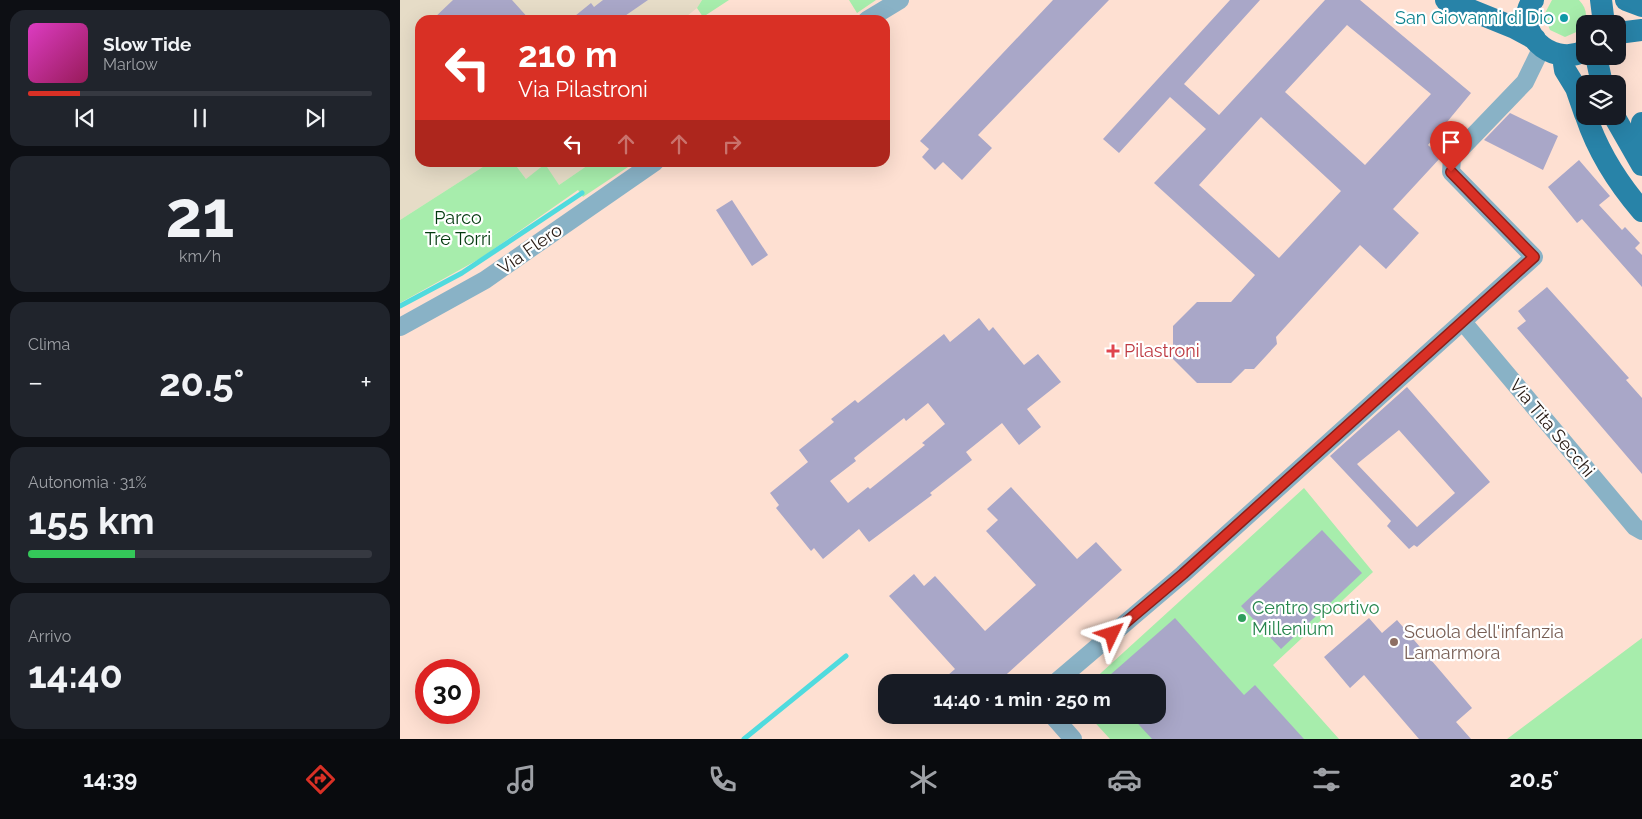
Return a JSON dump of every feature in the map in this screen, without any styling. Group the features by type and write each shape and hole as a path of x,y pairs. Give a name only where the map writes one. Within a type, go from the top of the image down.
{"main road":[{"path":"1446,0 1515,28 1555,55 1563,57 1576,55"},
{"path":"1601,0 1604,15"},
{"path":"1626,0 1642,6"},
{"path":"1527,1 1528,27 1538,43"},
{"path":"1626,32 1642,30"},
{"path":"1563,57 1565,70 1576,88"},
{"path":"1642,124 1642,137"},
{"path":"1589,125 1596,144 1622,188 1642,211"},
{"path":"1619,125 1642,165"}],"street":[{"path":"875,15 900,0"},
{"path":"1065,674 1183,574 1534,257 1451,172 1450,164 1452,158 1525,82 1538,43"},
{"name":"Via Flero","path":"400,327 485,280 648,167"},
{"name":"Via Tita Secchi","path":"1463,322 1635,526 1642,531"},
{"path":"1060,724 1073,739"}],"shaded area":[{"path":"400,0 702,0 697,8 688,15 415,15 415,167 483,167 400,220"},
{"path":"517,167 585,167 559,185 526,179"}],"green space":[{"path":"702,0 729,0 706,15 702,15 697,8"},
{"path":"849,0 876,0 857,13"},
{"path":"1552,0 1579,0 1584,7 1586,15 1576,15 1576,32 1565,37 1550,30 1544,15"},
{"name":"Parco Tre Torri","path":"483,167 517,167 526,179 541,167 547,167 559,185 585,167 628,167 583,197 578,190 481,258 400,303 400,220"},
{"name":"Centro sportivo Millenium","path":"1304,488 1373,572 1273,665 1339,739 1110,739 1096,724 1166,724 1166,674 1100,674"},
{"path":"1642,638 1642,739 1507,739"}],"building":[{"path":"453,0 512,0 526,15 437,15"},
{"path":"603,0 648,0 626,15 576,15 591,3 594,7"},
{"path":"1053,0 1109,0 978,135 992,148 962,180 943,162 935,170 922,157 929,149 920,141"},
{"path":"1230,0 1260,0 1184,84 1219,115 1325,0 1360,0 1471,93 1428,145 1441,157 1393,209 1419,233 1386,269 1360,245 1276,337 1277,344 1254,369 1245,369 1231,383 1197,383 1173,359 1173,326 1197,302 1231,302 1255,275 1154,183 1206,129 1170,97 1119,153 1103,139","holes":["1347,25 1431,94 1365,165 1285,92","1261,117 1341,191 1279,258 1199,185"]},
{"path":"1510,113 1558,136 1543,170 1484,140"},
{"path":"1579,160 1610,196 1599,205 1622,230 1625,227 1640,243 1635,248 1642,255 1642,287 1582,219 1577,223 1548,187"},
{"path":"732,200 768,255 752,266 716,210"},
{"path":"1547,287 1629,378 1626,380 1642,398 1642,474 1517,328 1526,321 1518,311"},
{"path":"979,318 989,331 993,327 1024,365 1038,354 1061,382 1027,409 1041,427 1019,445 1002,423 966,452 972,460 930,493 932,495 869,542 859,529 823,559 814,548 811,551 776,508 779,505 770,493 808,462 799,450 834,422 831,419 855,400 858,403 944,334 950,342","holes":["928,403 945,424 922,443 925,445 870,489 868,487 848,503 830,481 856,461 854,458 904,418 906,421"]},
{"path":"1407,387 1490,482 1417,547 1414,545 1409,549 1387,526 1391,521 1330,456","holes":["1399,430 1455,493 1417,527 1357,464"]},
{"path":"1011,487 1077,559 1096,542 1122,570 1007,674 949,674 955,669 889,596 914,574 924,586 935,576 985,631 1036,585 986,531 998,520 987,509"},
{"path":"1322,530 1362,573 1281,649 1241,606"},
{"path":"1175,618 1244,695 1255,685 1304,739 1152,739 1138,724 1166,724 1166,674 1111,674"},
{"path":"1369,618 1382,633 1397,620 1472,708 1456,722 1471,739 1419,739 1364,675 1350,688 1324,657"}],"waterway":[{"path":"400,306 462,273 582,193"},
{"path":"744,739 846,656"}],"place":[{"name":"San Giovanni di Dio","path":"1564,18"},
{"name":"Pilastroni","path":"1113,351"},
{"name":"Centro sportivo Millenium","path":"1242,618"},
{"name":"Scuola dell'infanzia Lamarmora","path":"1394,642"}],"route":[{"path":"1112,634 1183,574 1534,257 1451,172"}]}
